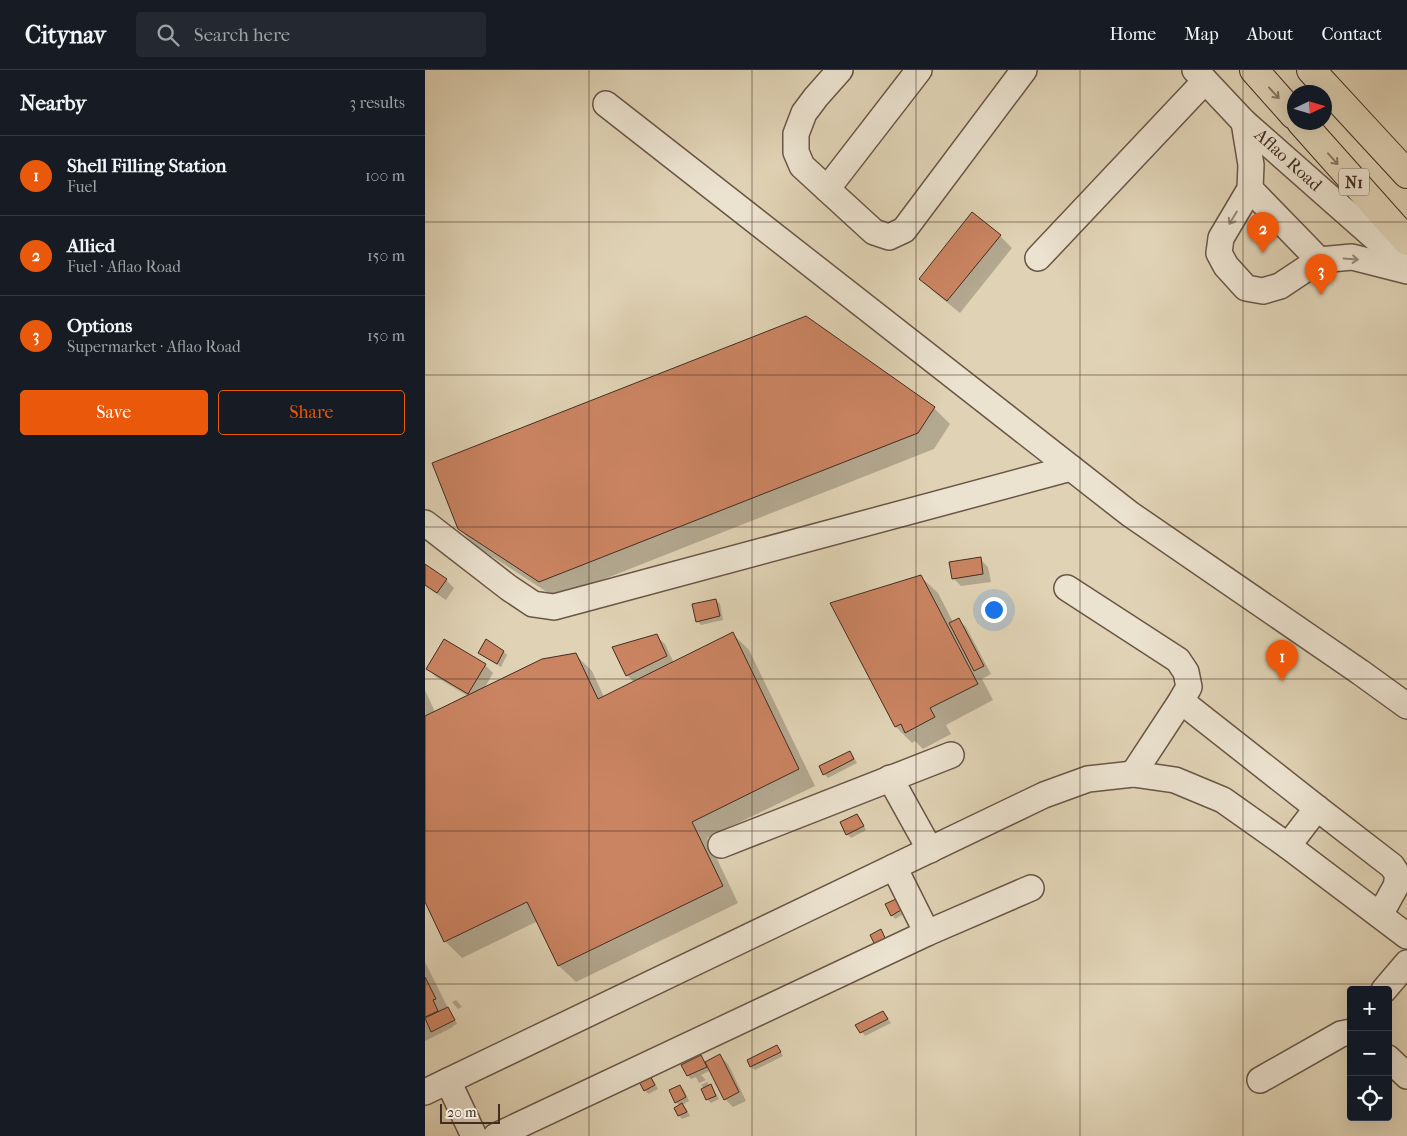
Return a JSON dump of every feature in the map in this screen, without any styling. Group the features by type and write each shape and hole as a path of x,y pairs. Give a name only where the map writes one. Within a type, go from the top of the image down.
{"highway":[{"path":"1254,70 1287,107"},
{"name":"N1","path":"1311,70 1407,174"},
{"name":"Aflao Road","path":"1308,130 1407,241"}],"street":[{"path":"839,70 816,96 805,113 796,134 796,152 802,166 874,232 889,237 904,230 1024,70"},
{"path":"827,189 919,70"},
{"path":"1038,258 1200,75"},
{"name":"Aflao Road","path":"1200,75 1244,122 1407,266"},
{"path":"606,104 1130,514 1407,706"},
{"path":"1244,122 1251,165 1250,189 1221,238 1219,254 1226,266 1246,288 1263,291 1280,286 1319,260 1352,257 1407,271"},
{"path":"1250,189 1319,260"},
{"path":"425,523 509,588 533,604 554,607 1071,468"},
{"path":"1067,588 1178,660 1186,672 1189,687 1133,774"},
{"path":"1181,701 1392,866 1398,875 1396,886 1380,915"},
{"path":"721,845 951,755"},
{"path":"425,1092 1044,795 1088,779 1133,774 1175,780 1223,800 1288,846 1407,936"},
{"path":"891,778 930,850"},
{"path":"1288,846 1317,808"},
{"path":"894,867 927,934"},
{"path":"496,1136 927,934 1031,888"},
{"path":"1387,986 1407,963"},
{"path":"1260,1080 1341,1034 1347,1033"},
{"path":"1392,1062 1407,1076"},
{"path":"448,1081 474,1136"}],"building":[{"path":"972,212 1001,235 947,301 919,279"},
{"path":"806,316 935,407 918,433 539,582 458,529 432,463"},
{"path":"981,557 983,574 952,579 949,562"},
{"path":"425,564 447,579 437,593 425,585"},
{"path":"921,575 978,684 930,708 935,717 905,733 901,724 895,727 830,603"},
{"path":"716,599 720,616 696,622 692,604"},
{"path":"959,618 984,666 974,671 949,623"},
{"path":"733,632 799,769 692,822 723,886 558,966 527,902 444,942 425,902 425,716 542,659 576,653 598,699"},
{"path":"657,634 667,656 626,676 612,647"},
{"path":"444,639 486,664 468,694 426,669"},
{"path":"486,639 504,651 497,664 478,653"},
{"path":"850,751 854,759 823,775 819,766"},
{"path":"857,814 864,826 846,835 840,822"},
{"path":"896,899 901,910 891,916 885,904"},
{"path":"881,929 887,942 876,947 870,935"},
{"path":"425,977 436,999 433,1000 438,1011 425,1017"},
{"path":"448,1007 455,1020 431,1032 425,1018"},
{"path":"883,1011 888,1019 860,1033 855,1025"},
{"path":"777,1045 781,1052 750,1067 747,1060"},
{"path":"720,1054 739,1092 724,1100 705,1062"},
{"path":"701,1055 707,1067 687,1076 681,1065"},
{"path":"648,1072 655,1085 644,1091 637,1078"},
{"path":"711,1084 716,1096 706,1100 701,1089"},
{"path":"680,1085 686,1097 675,1103 669,1090"},
{"path":"682,1103 687,1112 678,1116 674,1108"}],"place":[{"name":"Allied","path":"1263,253"},
{"name":"Options","path":"1321,295"},
{"name":"Shell Filling Station","path":"1282,681"}]}
